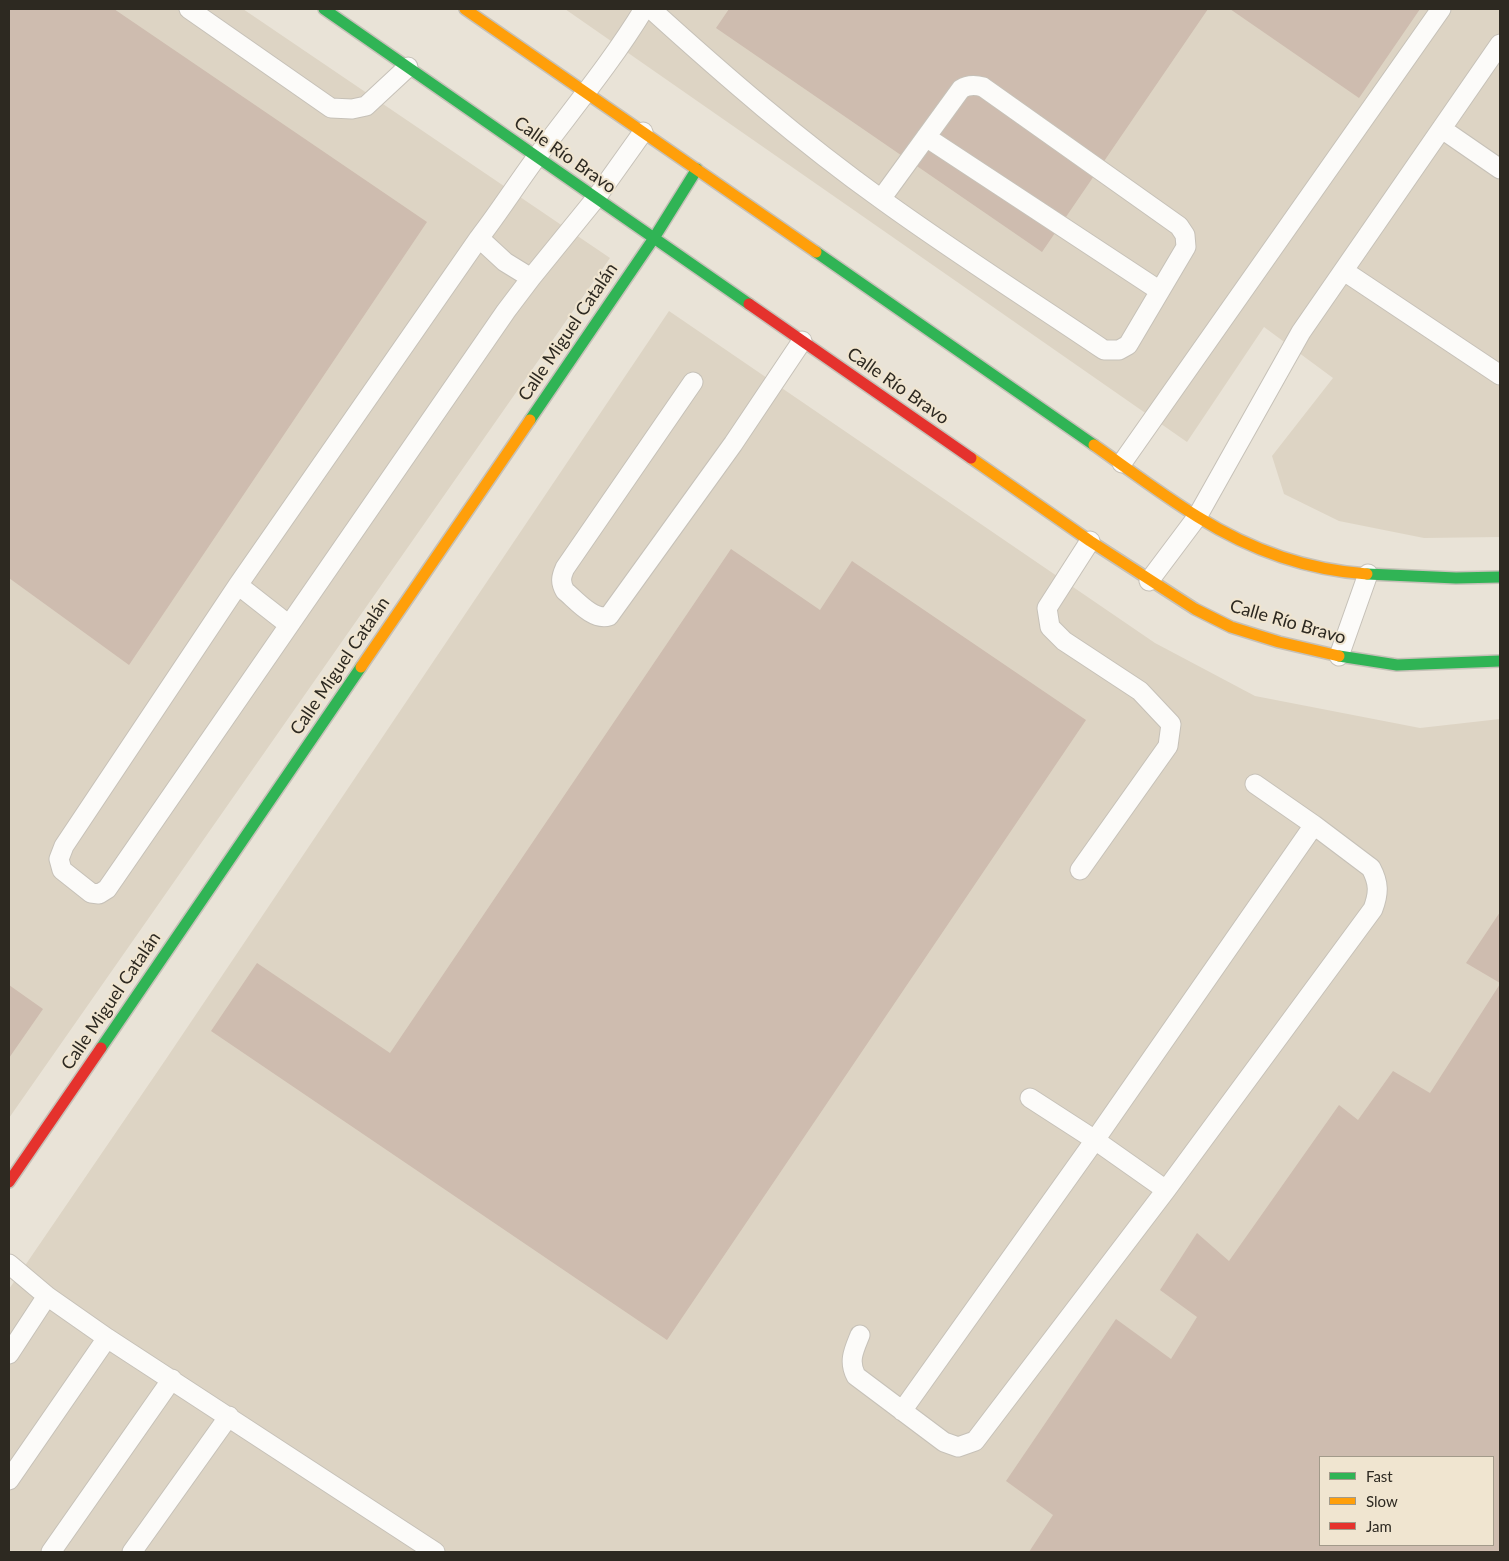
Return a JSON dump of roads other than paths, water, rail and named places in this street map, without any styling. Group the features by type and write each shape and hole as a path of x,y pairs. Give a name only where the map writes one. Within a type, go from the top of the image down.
{"street":[{"name":"Calle Río Bravo","path":"324,9 1090,541 1195,610 1231,627 1279,642 1339,656 1396,665 1500,660"},
{"path":"465,9 1122,463 1197,517 1231,537 1321,568 1368,574 1500,577"},
{"name":"Calle Miguel Catalán","path":"9,1182 654,238 697,169"}],"lane":[{"path":"189,9 331,108 352,109 366,106 408,67"},
{"path":"643,132 596,198 500,319 107,890 99,894 91,893 62,870 59,865 60,854 238,585 479,238 501,211 537,156 586,92 644,9"},
{"path":"651,9 721,73 776,119 881,199 1104,350 1119,350 1128,345 1186,247 1187,242 1183,230 984,87 970,86 962,89 881,199"},
{"path":"1122,463 1440,9"},
{"path":"1149,581 1197,517 1301,332 1500,44"},
{"path":"1442,129 1500,169"},
{"path":"926,137 1160,291"},
{"path":"479,238 506,262 531,278"},
{"path":"1344,271 1500,375"},
{"path":"693,382 565,568 562,576 564,590 596,616 608,616 733,444 802,341"},
{"path":"1080,870 1168,746 1171,724 1140,691 1064,641 1050,627 1047,608 1090,541"},
{"path":"1339,656 1368,574"},
{"path":"238,585 289,625"},
{"path":"860,1335 852,1354 851,1364 856,1376 952,1445 958,1447 975,1441 1166,1190 1373,909 1378,895 1378,887 1371,868 1255,784"},
{"path":"902,1410 1095,1140 1314,825"},
{"path":"1030,1098 1095,1140 1166,1190"},
{"path":"9,1264 47,1296 107,1338 435,1552"},
{"path":"9,1354 47,1296"},
{"path":"9,1480 107,1338"},
{"path":"51,1552 172,1379"},
{"path":"132,1552 229,1416"}]}
